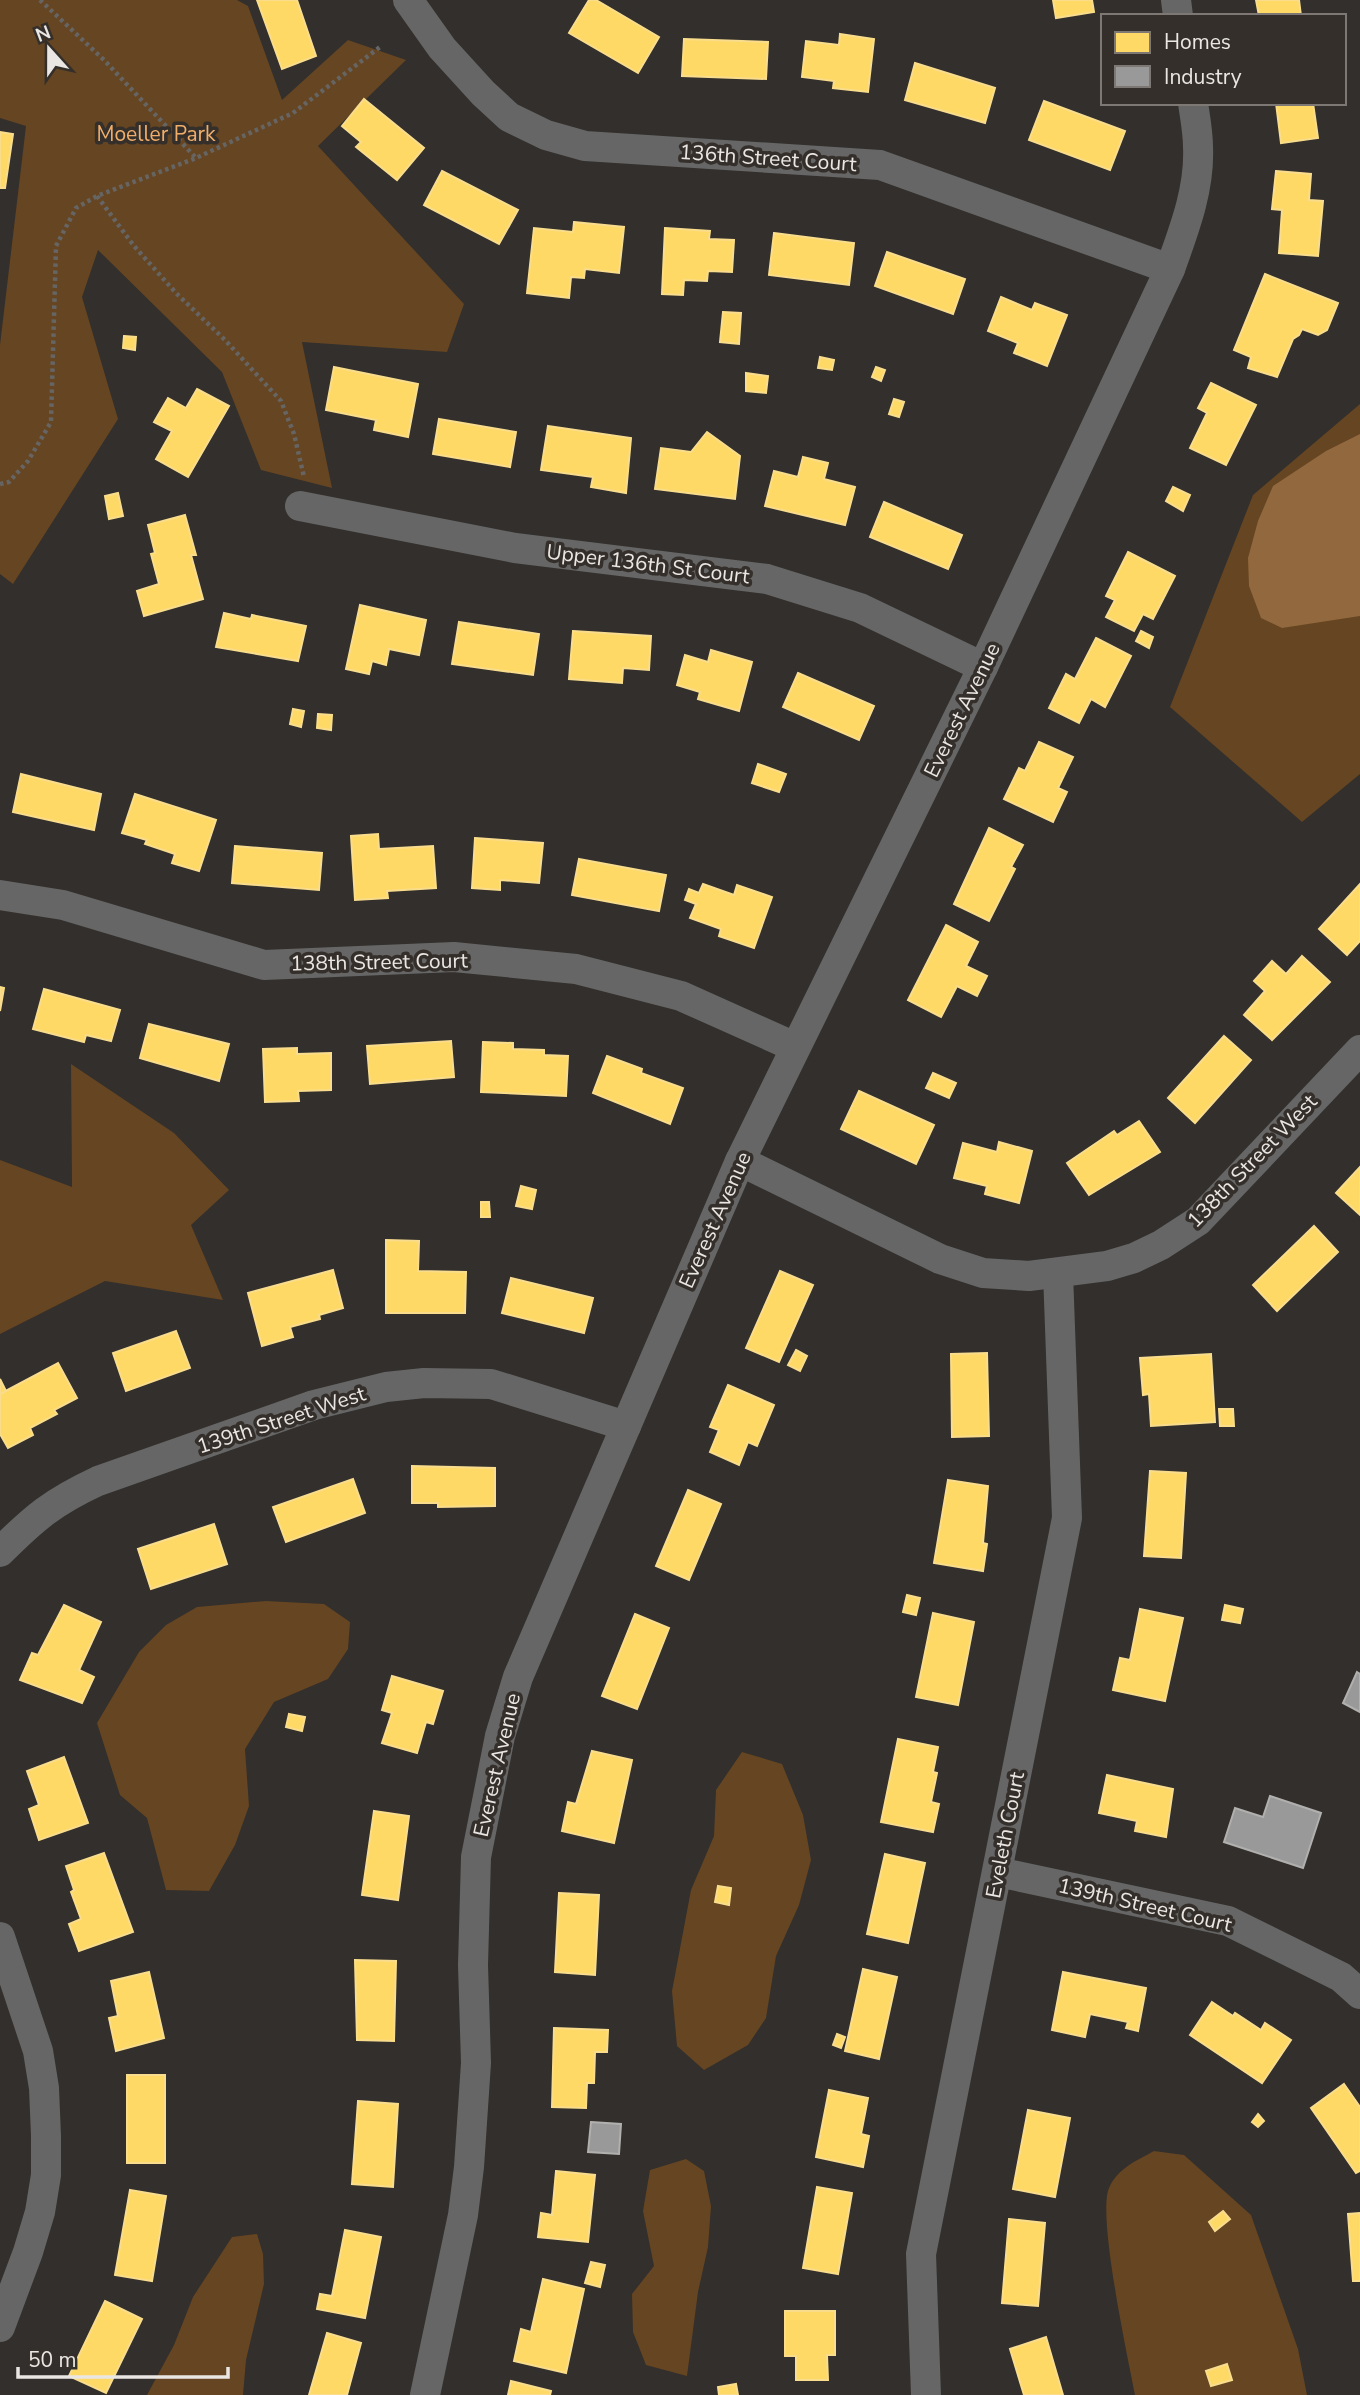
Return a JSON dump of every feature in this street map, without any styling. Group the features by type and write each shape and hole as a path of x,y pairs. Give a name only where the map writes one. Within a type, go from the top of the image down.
{"street":[{"name":"136th Street Court","path":"408,0 442,48 483,93 509,117 546,135 585,146 880,165 1170,269"},
{"name":"Everest Avenue","path":"425,2395 463,2216 469,2167 476,2063 473,1965 476,1857 500,1736 518,1677 740,1161 983,667 1170,269 1189,214 1195,184 1199,148 1193,105"},
{"name":"Upper 136th St Court","path":"302,493 515,548 767,579 860,608 983,667"},
{"name":"138th Street Court","path":"0,895 63,905 264,965 454,957 576,969 681,996 795,1047"},
{"name":"138th Street West","path":"740,1161 940,1259 984,1273 1029,1276 1107,1265 1135,1258 1198,1221 1360,1050"},
{"name":"Eveleth Court","path":"926,2395 920,2254 1067,1518 1058,1273"},
{"name":"139th Street West","path":"0,1552 40,1513 64,1496 98,1481 314,1405 386,1387 424,1383 491,1384 626,1426"},
{"name":"139th Street Court","path":"998,1872 1228,1921 1341,1976 1360,1994"},
{"path":"0,1937 38,2051 44,2088 46,2136 46,2175 40,2212 29,2252 0,2327"}],"path":[{"path":"40,0 104,60 196,158"},
{"path":"0,484 9,482 28,461 51,422 56,246 76,208 97,196 196,158 293,113 380,47"},
{"path":"97,196 134,246 176,293 225,340 281,401 293,434 302,493"}],"green space":[{"name":"Moeller Park","path":"0,0 237,0 248,6 282,100 348,40 406,60 318,146 464,304 447,352 302,342 332,488 261,470 222,372 98,250 82,297 118,419 13,584 0,574 0,345 26,126 0,118"},
{"path":"1360,404 1360,774 1302,822 1170,707 1253,495"},
{"path":"71,1064 174,1133 229,1190 191,1225 223,1300 105,1281 0,1334 0,1160 72,1187"},
{"path":"266,1601 324,1604 350,1622 348,1649 328,1679 274,1702 245,1749 249,1806 235,1845 209,1891 166,1890 147,1818 120,1795 97,1723 139,1652 166,1625 197,1607"},
{"path":"742,1752 782,1764 803,1815 811,1860 799,1905 776,1956 766,2018 748,2045 704,2070 677,2046 672,1991 691,1890 714,1836 716,1790"},
{"path":"1154,2151 1184,2155 1251,2215 1298,2349 1307,2395 1135,2395 1110,2256 1106,2203 1109,2188 1117,2175"},
{"path":"686,2159 704,2171 711,2206 708,2247 698,2292 687,2376 646,2365 633,2332 632,2294 654,2266 643,2211 650,2170"},
{"path":"257,2234 263,2254 264,2284 246,2360 243,2395 147,2395 174,2345 193,2297 232,2237"}],"shaded area":[{"path":"1360,434 1360,616 1282,628 1261,618 1249,586 1248,558 1258,521 1273,486 1326,451"}],"building: Homes":[{"path":"257,0 297,0 316,56 282,69"},
{"path":"589,0 596,0 659,37 638,73 569,33"},
{"path":"1053,0 1092,0 1094,12 1056,18"},
{"path":"1256,0 1299,0 1301,14 1259,14"},
{"path":"840,34 874,39 868,92 833,88 834,81 802,77 806,41 839,45"},
{"path":"684,39 768,42 766,79 682,76"},
{"path":"915,63 995,88 985,123 905,100"},
{"path":"364,99 424,148 397,180 356,147 361,142 342,126"},
{"path":"1044,101 1125,131 1110,170 1029,140"},
{"path":"1276,105 1313,105 1318,138 1281,143"},
{"path":"0,132 13,134 5,188 0,188"},
{"path":"442,171 518,210 499,244 424,205"},
{"path":"1276,171 1311,174 1309,200 1323,201 1318,256 1279,253 1282,210 1272,209"},
{"path":"574,222 624,227 619,273 585,269 584,278 571,277 569,298 527,293 534,228 573,232"},
{"path":"665,228 710,231 709,239 734,240 732,272 708,271 707,281 684,280 683,295 662,294"},
{"path":"774,233 854,243 849,285 769,275"},
{"path":"887,252 965,279 953,314 875,286"},
{"path":"1265,274 1338,303 1327,330 1318,335 1302,329 1293,339 1277,377 1248,368 1251,357 1234,350"},
{"path":"1001,297 1032,310 1035,303 1067,315 1047,366 1014,353 1018,343 988,331"},
{"path":"723,312 741,313 739,344 720,342"},
{"path":"124,336 136,337 135,350 123,348"},
{"path":"820,357 834,360 832,370 818,368"},
{"path":"334,367 418,384 408,437 374,430 376,420 326,410"},
{"path":"876,367 885,370 881,381 872,377"},
{"path":"746,373 768,376 766,393 746,391"},
{"path":"1211,383 1256,405 1226,465 1190,448 1207,413 1198,408"},
{"path":"197,389 229,406 188,477 156,459 172,431 154,422 168,398 186,408"},
{"path":"894,399 904,402 899,417 889,414"},
{"path":"439,419 516,432 510,467 433,454"},
{"path":"548,426 631,438 626,493 591,487 593,477 541,470"},
{"path":"707,432 740,456 735,499 655,489 661,448 691,452"},
{"path":"803,457 828,463 824,479 855,487 845,525 765,506 774,471 798,477"},
{"path":"1173,487 1190,495 1183,511 1166,501"},
{"path":"118,493 123,516 109,519 105,496"},
{"path":"884,502 962,535 948,569 870,537"},
{"path":"185,515 196,555 191,555 203,599 144,616 137,591 159,584 151,554 155,553 148,525"},
{"path":"1128,552 1175,576 1153,619 1143,614 1134,631 1106,617 1115,600 1106,596"},
{"path":"360,605 426,620 419,655 389,649 386,665 372,661 369,674 346,669"},
{"path":"224,613 251,619 252,615 306,626 298,661 216,647"},
{"path":"459,622 539,634 533,675 452,664"},
{"path":"573,631 651,636 649,670 623,668 622,683 569,679"},
{"path":"1141,631 1153,637 1149,648 1136,641"},
{"path":"1096,638 1131,656 1105,707 1091,699 1079,723 1049,708 1066,674 1075,679"},
{"path":"711,650 752,662 739,711 698,699 700,692 677,685 685,655 708,662"},
{"path":"798,673 874,706 859,740 783,707"},
{"path":"293,709 304,711 301,727 290,724"},
{"path":"318,714 332,715 331,730 317,728"},
{"path":"1039,742 1073,757 1058,788 1067,792 1053,822 1004,799 1019,768 1025,771"},
{"path":"758,764 786,774 779,792 752,783"},
{"path":"21,774 101,794 94,830 13,812"},
{"path":"135,794 216,820 199,871 172,863 175,854 145,844 147,840 122,833"},
{"path":"989,828 1023,845 1011,867 1015,869 989,921 954,904"},
{"path":"378,834 379,849 433,846 436,888 387,891 388,898 355,900 351,836"},
{"path":"475,838 543,843 539,883 500,880 500,890 472,888"},
{"path":"235,846 322,853 319,890 232,883"},
{"path":"579,859 666,875 659,911 572,895"},
{"path":"703,884 734,895 737,885 772,897 754,948 719,936 721,929 690,918 696,904 685,900 689,889 699,893"},
{"path":"1360,884 1360,941 1347,955 1319,929"},
{"path":"946,925 978,942 966,966 987,976 977,996 957,986 941,1017 908,1000"},
{"path":"1302,956 1330,982 1272,1040 1244,1015 1265,991 1254,981 1272,961 1286,974"},
{"path":"0,987 4,988 0,1011"},
{"path":"44,989 120,1010 111,1041 86,1035 84,1042 33,1029"},
{"path":"149,1024 229,1044 219,1081 140,1058"},
{"path":"1224,1036 1251,1060 1195,1123 1168,1098"},
{"path":"451,1041 454,1077 370,1084 367,1046"},
{"path":"483,1042 513,1043 513,1049 544,1050 544,1055 568,1056 566,1096 481,1092"},
{"path":"297,1048 297,1054 331,1053 331,1090 298,1091 299,1101 265,1102 263,1049"},
{"path":"607,1056 642,1069 641,1073 683,1088 670,1124 593,1093"},
{"path":"933,1073 956,1083 949,1098 926,1088"},
{"path":"859,1091 934,1125 916,1164 841,1129"},
{"path":"1139,1121 1160,1152 1089,1195 1067,1163 1114,1131 1117,1135"},
{"path":"999,1142 1032,1151 1019,1203 985,1194 987,1186 954,1178 963,1143 997,1152"},
{"path":"1360,1167 1360,1215 1336,1193"},
{"path":"521,1186 536,1190 532,1209 516,1206"},
{"path":"481,1202 489,1202 490,1217 481,1217"},
{"path":"1314,1226 1338,1252 1277,1311 1253,1285"},
{"path":"386,1240 419,1241 418,1271 466,1272 465,1313 386,1313"},
{"path":"333,1270 343,1308 319,1315 320,1319 290,1327 293,1337 262,1346 248,1293"},
{"path":"780,1271 813,1285 779,1362 746,1348"},
{"path":"511,1278 593,1298 584,1333 502,1313"},
{"path":"176,1331 190,1368 126,1391 113,1353"},
{"path":"796,1350 807,1356 800,1371 788,1365"},
{"path":"987,1353 989,1436 952,1437 951,1354"},
{"path":"1211,1354 1215,1422 1151,1426 1149,1394 1143,1395 1140,1358"},
{"path":"58,1363 77,1398 54,1410 57,1414 30,1428 33,1435 8,1448 0,1434 0,1394"},
{"path":"0,1379 6,1391 0,1394"},
{"path":"728,1385 774,1405 757,1446 748,1442 739,1465 710,1452 719,1430 710,1427"},
{"path":"1219,1409 1233,1409 1234,1426 1220,1426"},
{"path":"412,1466 495,1468 495,1506 438,1507 438,1503 412,1503"},
{"path":"1150,1471 1186,1473 1181,1558 1144,1556"},
{"path":"353,1479 365,1513 286,1542 273,1507"},
{"path":"948,1480 988,1486 983,1543 987,1544 983,1571 934,1563"},
{"path":"688,1490 721,1504 689,1580 656,1566"},
{"path":"214,1524 227,1564 151,1589 138,1549"},
{"path":"907,1595 920,1598 916,1615 903,1612"},
{"path":"64,1605 101,1622 79,1670 94,1677 82,1703 20,1680 32,1653 38,1655"},
{"path":"1225,1605 1243,1609 1240,1623 1222,1620"},
{"path":"1140,1609 1183,1618 1165,1701 1113,1690 1120,1658 1130,1660"},
{"path":"933,1613 974,1622 958,1705 916,1697"},
{"path":"635,1614 669,1628 637,1709 602,1696"},
{"path":"392,1676 443,1691 433,1724 426,1722 417,1753 382,1743 392,1713 382,1710"},
{"path":"289,1714 305,1717 302,1731 286,1727"},
{"path":"898,1739 938,1747 933,1772 937,1773 931,1802 939,1804 933,1832 881,1822"},
{"path":"592,1751 632,1760 614,1843 562,1831 568,1802 576,1804"},
{"path":"64,1757 88,1823 39,1840 29,1809 39,1805 27,1771"},
{"path":"1107,1775 1173,1789 1166,1837 1135,1831 1137,1821 1099,1813"},
{"path":"374,1811 409,1816 398,1900 362,1895"},
{"path":"104,1853 133,1932 79,1951 69,1924 81,1919 71,1892 74,1890 66,1866"},
{"path":"885,1854 925,1863 908,1943 867,1934"},
{"path":"718,1886 731,1888 729,1905 715,1902"},
{"path":"559,1893 599,1895 595,1975 555,1972"},
{"path":"355,1960 396,1961 394,2041 357,2040"},
{"path":"863,1969 897,1977 879,2059 845,2051"},
{"path":"149,1972 164,2038 116,2051 109,2018 118,2016 111,1981"},
{"path":"1063,1972 1146,1988 1138,2031 1126,2028 1128,2022 1090,2014 1085,2037 1052,2030"},
{"path":"1212,2002 1261,2030 1265,2023 1291,2040 1262,2083 1190,2035"},
{"path":"554,2028 608,2030 607,2052 595,2052 594,2083 587,2083 586,2108 552,2107"},
{"path":"837,2034 845,2037 841,2048 833,2045"},
{"path":"127,2075 165,2075 165,2163 127,2163"},
{"path":"1344,2084 1360,2107 1360,2171 1356,2173 1311,2108"},
{"path":"829,2090 868,2098 861,2134 869,2136 863,2167 816,2157"},
{"path":"358,2101 398,2104 393,2187 352,2184"},
{"path":"1028,2110 1070,2118 1055,2197 1013,2189"},
{"path":"1258,2114 1264,2121 1258,2127 1252,2122"},
{"path":"556,2171 595,2175 588,2242 538,2237 541,2213 552,2215"},
{"path":"817,2187 852,2193 838,2274 803,2268"},
{"path":"130,2190 166,2196 152,2281 115,2275"},
{"path":"1223,2211 1230,2219 1215,2231 1209,2222"},
{"path":"1360,2213 1360,2281 1353,2281 1348,2214"},
{"path":"1009,2219 1045,2223 1038,2306 1002,2303"},
{"path":"345,2230 381,2237 365,2318 317,2309 320,2294 332,2296"},
{"path":"591,2262 605,2265 600,2287 585,2283"},
{"path":"543,2279 584,2289 566,2373 514,2361 521,2329 531,2332"},
{"path":"105,2301 142,2319 106,2393 69,2376"},
{"path":"785,2311 835,2311 835,2355 827,2355 828,2380 796,2380 796,2356 785,2356"},
{"path":"327,2333 361,2343 347,2395 309,2395"},
{"path":"1046,2337 1063,2395 1024,2395 1010,2349"},
{"path":"1227,2364 1232,2380 1211,2386 1206,2371"},
{"path":"511,2381 551,2391 550,2395 508,2395"},
{"path":"736,2384 738,2395 719,2395 718,2387"}],"building: Industry":[{"path":"1357,1672 1360,1674 1360,1712 1343,1703"},
{"path":"1270,1796 1321,1813 1303,1868 1224,1842 1235,1808 1263,1817"},
{"path":"591,2122 621,2124 619,2154 588,2152"}]}
